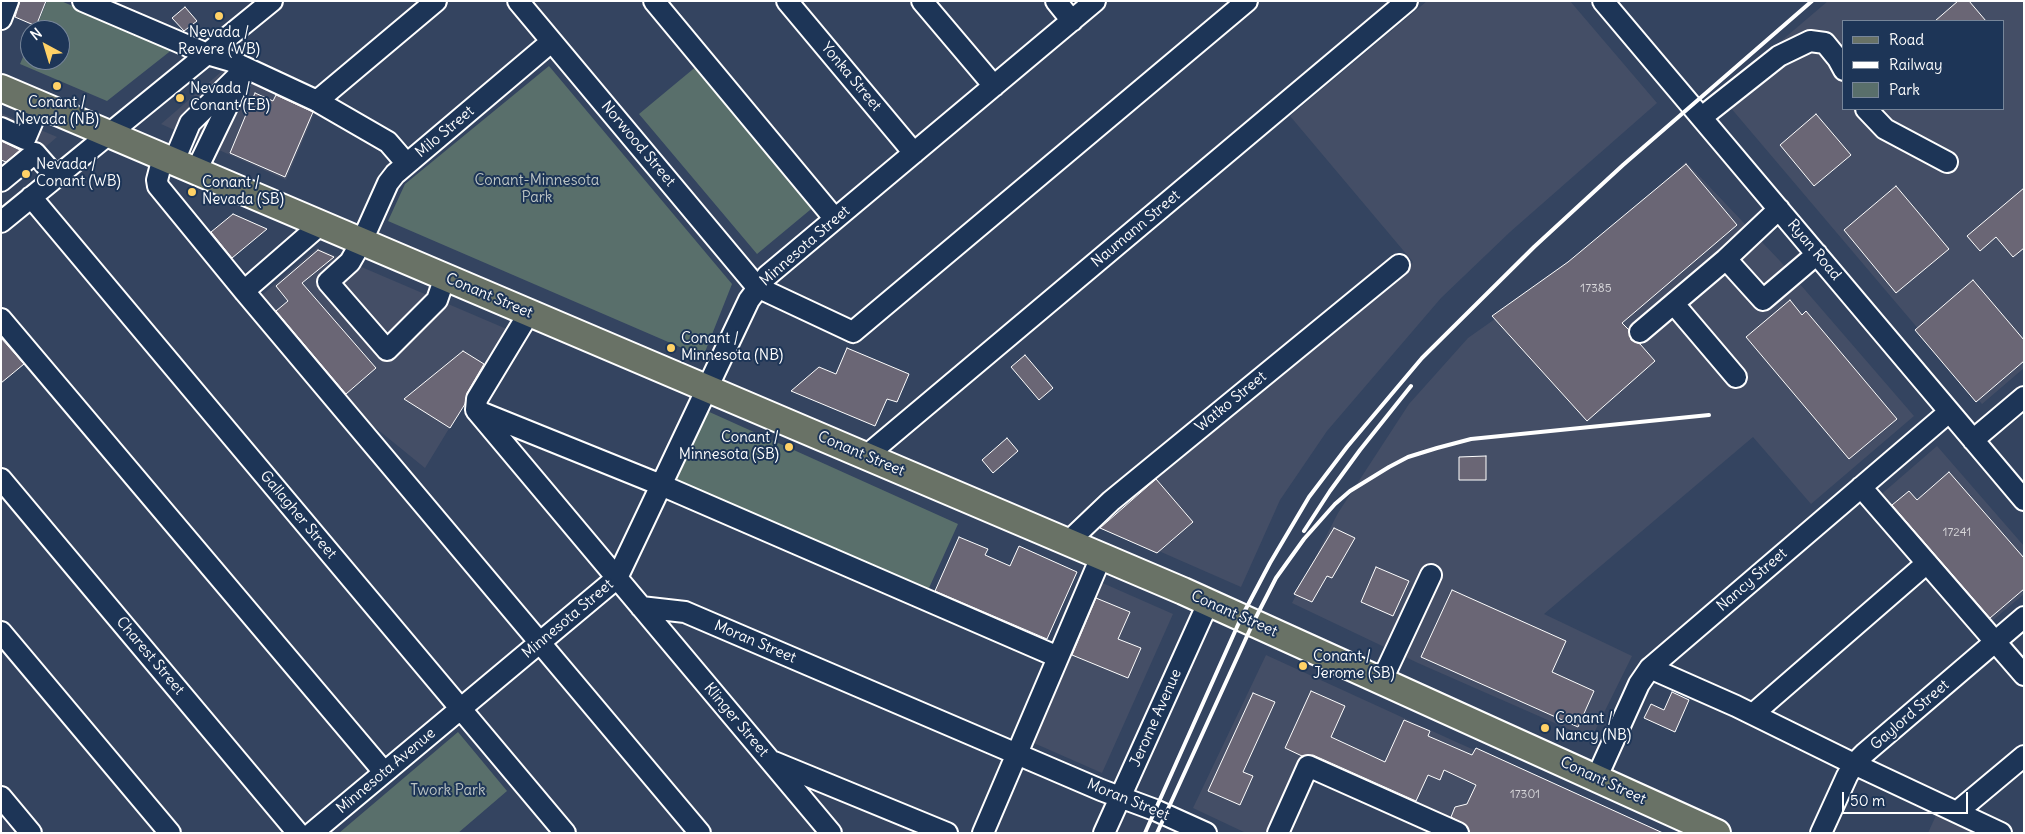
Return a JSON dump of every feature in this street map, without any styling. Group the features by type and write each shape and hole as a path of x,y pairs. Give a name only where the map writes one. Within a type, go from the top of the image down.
{"main road":[{"name":"Conant Street","path":"1,88 1101,556 1382,680 1717,833"}],"street":[{"path":"1,19 8,1"},
{"path":"83,1 207,54 246,68 317,101 388,142 407,164"},
{"path":"3,218 272,1"},
{"path":"317,101 436,1"},
{"name":"Norwood Street","path":"518,1 758,287"},
{"path":"654,1 835,219"},
{"name":"Yonka Street","path":"787,1 914,153"},
{"path":"922,1 994,86"},
{"path":"1056,1 1072,21"},
{"name":"Minnesota Street","path":"461,709 617,578 749,300 767,276 1095,1"},
{"path":"758,287 853,332 1247,1"},
{"name":"Naumann Street","path":"866,456 1407,1"},
{"name":"Ryan Road","path":"1603,1 2024,500"},
{"path":"1702,117 1779,56 1810,40 1824,43 1842,66"},
{"name":"Milo Street","path":"445,277 437,300 387,350 328,282 350,262 362,242 388,182 552,42"},
{"path":"246,68 178,163 157,180 158,186 244,291 700,833"},
{"path":"178,163 190,123 246,68"},
{"path":"1,181 30,146 40,104"},
{"path":"1867,110 1885,129 1947,162"},
{"path":"1,128 30,146 56,177"},
{"name":"Gallagher Street","path":"31,197 565,833"},
{"path":"1640,332 1726,259 1779,209"},
{"path":"244,291 321,224"},
{"path":"1726,259 1764,300 1817,254"},
{"name":"Watko Street","path":"1068,542 1110,501 1398,265"},
{"path":"1674,304 1736,377"},
{"path":"529,313 477,399 476,410 641,607"},
{"path":"1,319 384,772"},
{"path":"1974,440 2024,397"},
{"path":"476,410 661,485 1058,657"},
{"name":"Nancy Street","path":"1596,779 1639,684 1649,670 1949,412"},
{"name":"Charest Street","path":"1,479 298,833"},
{"path":"1861,487 2024,675"},
{"path":"983,833 1101,556"},
{"path":"1753,714 1927,563"},
{"path":"1382,680 1431,575"},
{"name":"Jerome Avenue","path":"1104,833 1208,603"},
{"name":"Moran Street","path":"641,607 685,612 1206,833"},
{"name":"Klinger Street","path":"641,607 831,833"},
{"name":"Gaylord Street","path":"1822,833 1854,764 2024,617"},
{"path":"1,632 170,833"},
{"path":"1649,670 1753,714 2001,833"},
{"name":"Minnesota Avenue","path":"312,833 461,709"},
{"path":"1957,812 2024,756"},
{"path":"770,761 947,833"},
{"path":"1278,833 1308,766 1458,833"},
{"path":"1,797 31,833"}],"shaded area":[{"path":"1427,1 1570,1 1657,103 1510,232 1441,298 1327,431 1280,500 1241,587 1095,523 1413,262 1290,116"},
{"path":"1828,1 2024,1 2024,368 1982,404 1719,94"},
{"path":"228,66 318,105 286,180 161,124"},
{"path":"1,113 57,137 1,185"},
{"path":"1686,162 1780,261 1914,416 1811,504 1753,437 1544,614 1632,656 1591,739 1418,663 1292,603 1338,513 1409,404 1468,338 1570,266"},
{"path":"317,248 509,330 425,468 340,399 255,301"},
{"path":"1937,446 2024,546 2024,594 1987,625 1877,498"},
{"path":"1098,581 1173,614 1102,773 1027,740"},
{"path":"1266,655 1661,833 1473,833 1301,757 1265,833 1246,833 1193,808"},
{"path":"1938,811 1984,833 1928,833"}],"green space":[{"path":"47,1 61,1 173,49 107,101 34,70 70,70 70,20 39,20"},
{"path":"698,65 816,205 757,254 639,114"},
{"name":"Conant-Minnesota Park","path":"549,66 732,284 703,357 388,221 405,184"},
{"path":"705,410 958,524 924,599 671,485"},
{"name":"Twork Park","path":"458,732 507,791 458,833 339,833"}],"building":[{"path":"20,1 46,1 38,20 22,20 15,17"},
{"path":"1958,1 1969,1 1985,20 1936,20"},
{"path":"185,7 197,21 184,31 172,18"},
{"path":"255,93 273,101 276,95 313,112 285,177 230,153"},
{"path":"1816,114 1851,155 1814,186 1780,145"},
{"path":"1,141 20,150 6,162 1,160"},
{"path":"1686,164 1737,225 1622,323 1629,330 1631,340 1640,344 1655,361 1587,421 1492,316 1568,262"},
{"path":"1896,186 1949,249 1896,293 1844,230"},
{"path":"2024,188 2024,248 2013,257 1996,237 1980,251 1967,236"},
{"path":"233,214 267,229 232,258 211,232"},
{"path":"318,250 334,257 302,283 376,368 346,394 276,311 288,301 276,286"},
{"path":"1973,280 2024,340 2024,361 1976,402 1915,330"},
{"path":"1790,300 1802,315 1806,311 1897,419 1849,459 1746,337"},
{"path":"1,338 24,364 1,383"},
{"path":"847,348 909,374 897,402 887,399 875,426 791,391 819,367 836,374"},
{"path":"463,351 484,364 467,393 465,404 450,428 404,399"},
{"path":"1025,355 1053,388 1039,400 1011,367"},
{"path":"1007,438 1018,451 993,473 982,460"},
{"path":"1486,456 1486,480 1459,480 1459,457"},
{"path":"1949,472 2024,558 2024,589 1990,618 1892,505 1909,491 1917,500"},
{"path":"1156,479 1193,522 1157,553 1100,528"},
{"path":"1334,528 1355,538 1332,578 1327,576 1312,602 1294,594"},
{"path":"959,537 988,549 985,555 1010,566 1019,546 1077,572 1047,639 935,591"},
{"path":"1376,567 1409,581 1393,616 1361,602"},
{"path":"1452,590 1566,641 1552,672 1594,691 1578,727 1421,657"},
{"path":"1096,598 1130,612 1118,639 1141,648 1128,678 1072,655"},
{"path":"1311,691 1345,706 1331,737 1385,762 1404,720 1430,731 1428,736 1472,755 1476,748 1663,833 1470,833 1467,826 1451,817 1455,807 1467,804 1476,785 1444,770 1440,780 1428,775 1416,801 1313,755 1302,756 1285,748"},
{"path":"1672,692 1689,700 1675,732 1644,718 1651,704 1664,710"},
{"path":"1253,693 1275,702 1243,772 1253,776 1240,805 1208,791"}],"railway":[{"path":"1145,833 1241,618 1270,563 1309,497 1347,447 1422,358 1534,247 1623,165 1812,1"},
{"path":"1304,531 1360,450 1411,386"},
{"path":"1157,833 1253,623 1276,578 1304,539 1335,504 1350,491 1408,457 1471,439 1709,415"}],"place":[{"name":"Nevada / Revere (WB)","path":"219,16"},
{"name":"Conant / Nevada (NB)","path":"57,86"},
{"name":"Nevada / Conant (EB)","path":"180,98"},
{"name":"Nevada / Conant (WB)","path":"26,174"},
{"name":"Conant / Nevada (SB)","path":"192,192"},
{"name":"Conant / Minnesota (NB)","path":"671,348"},
{"name":"Conant / Minnesota (SB)","path":"789,447"},
{"name":"Conant / Jerome (SB)","path":"1303,666"},
{"name":"Conant / Nancy (NB)","path":"1545,728"}]}
